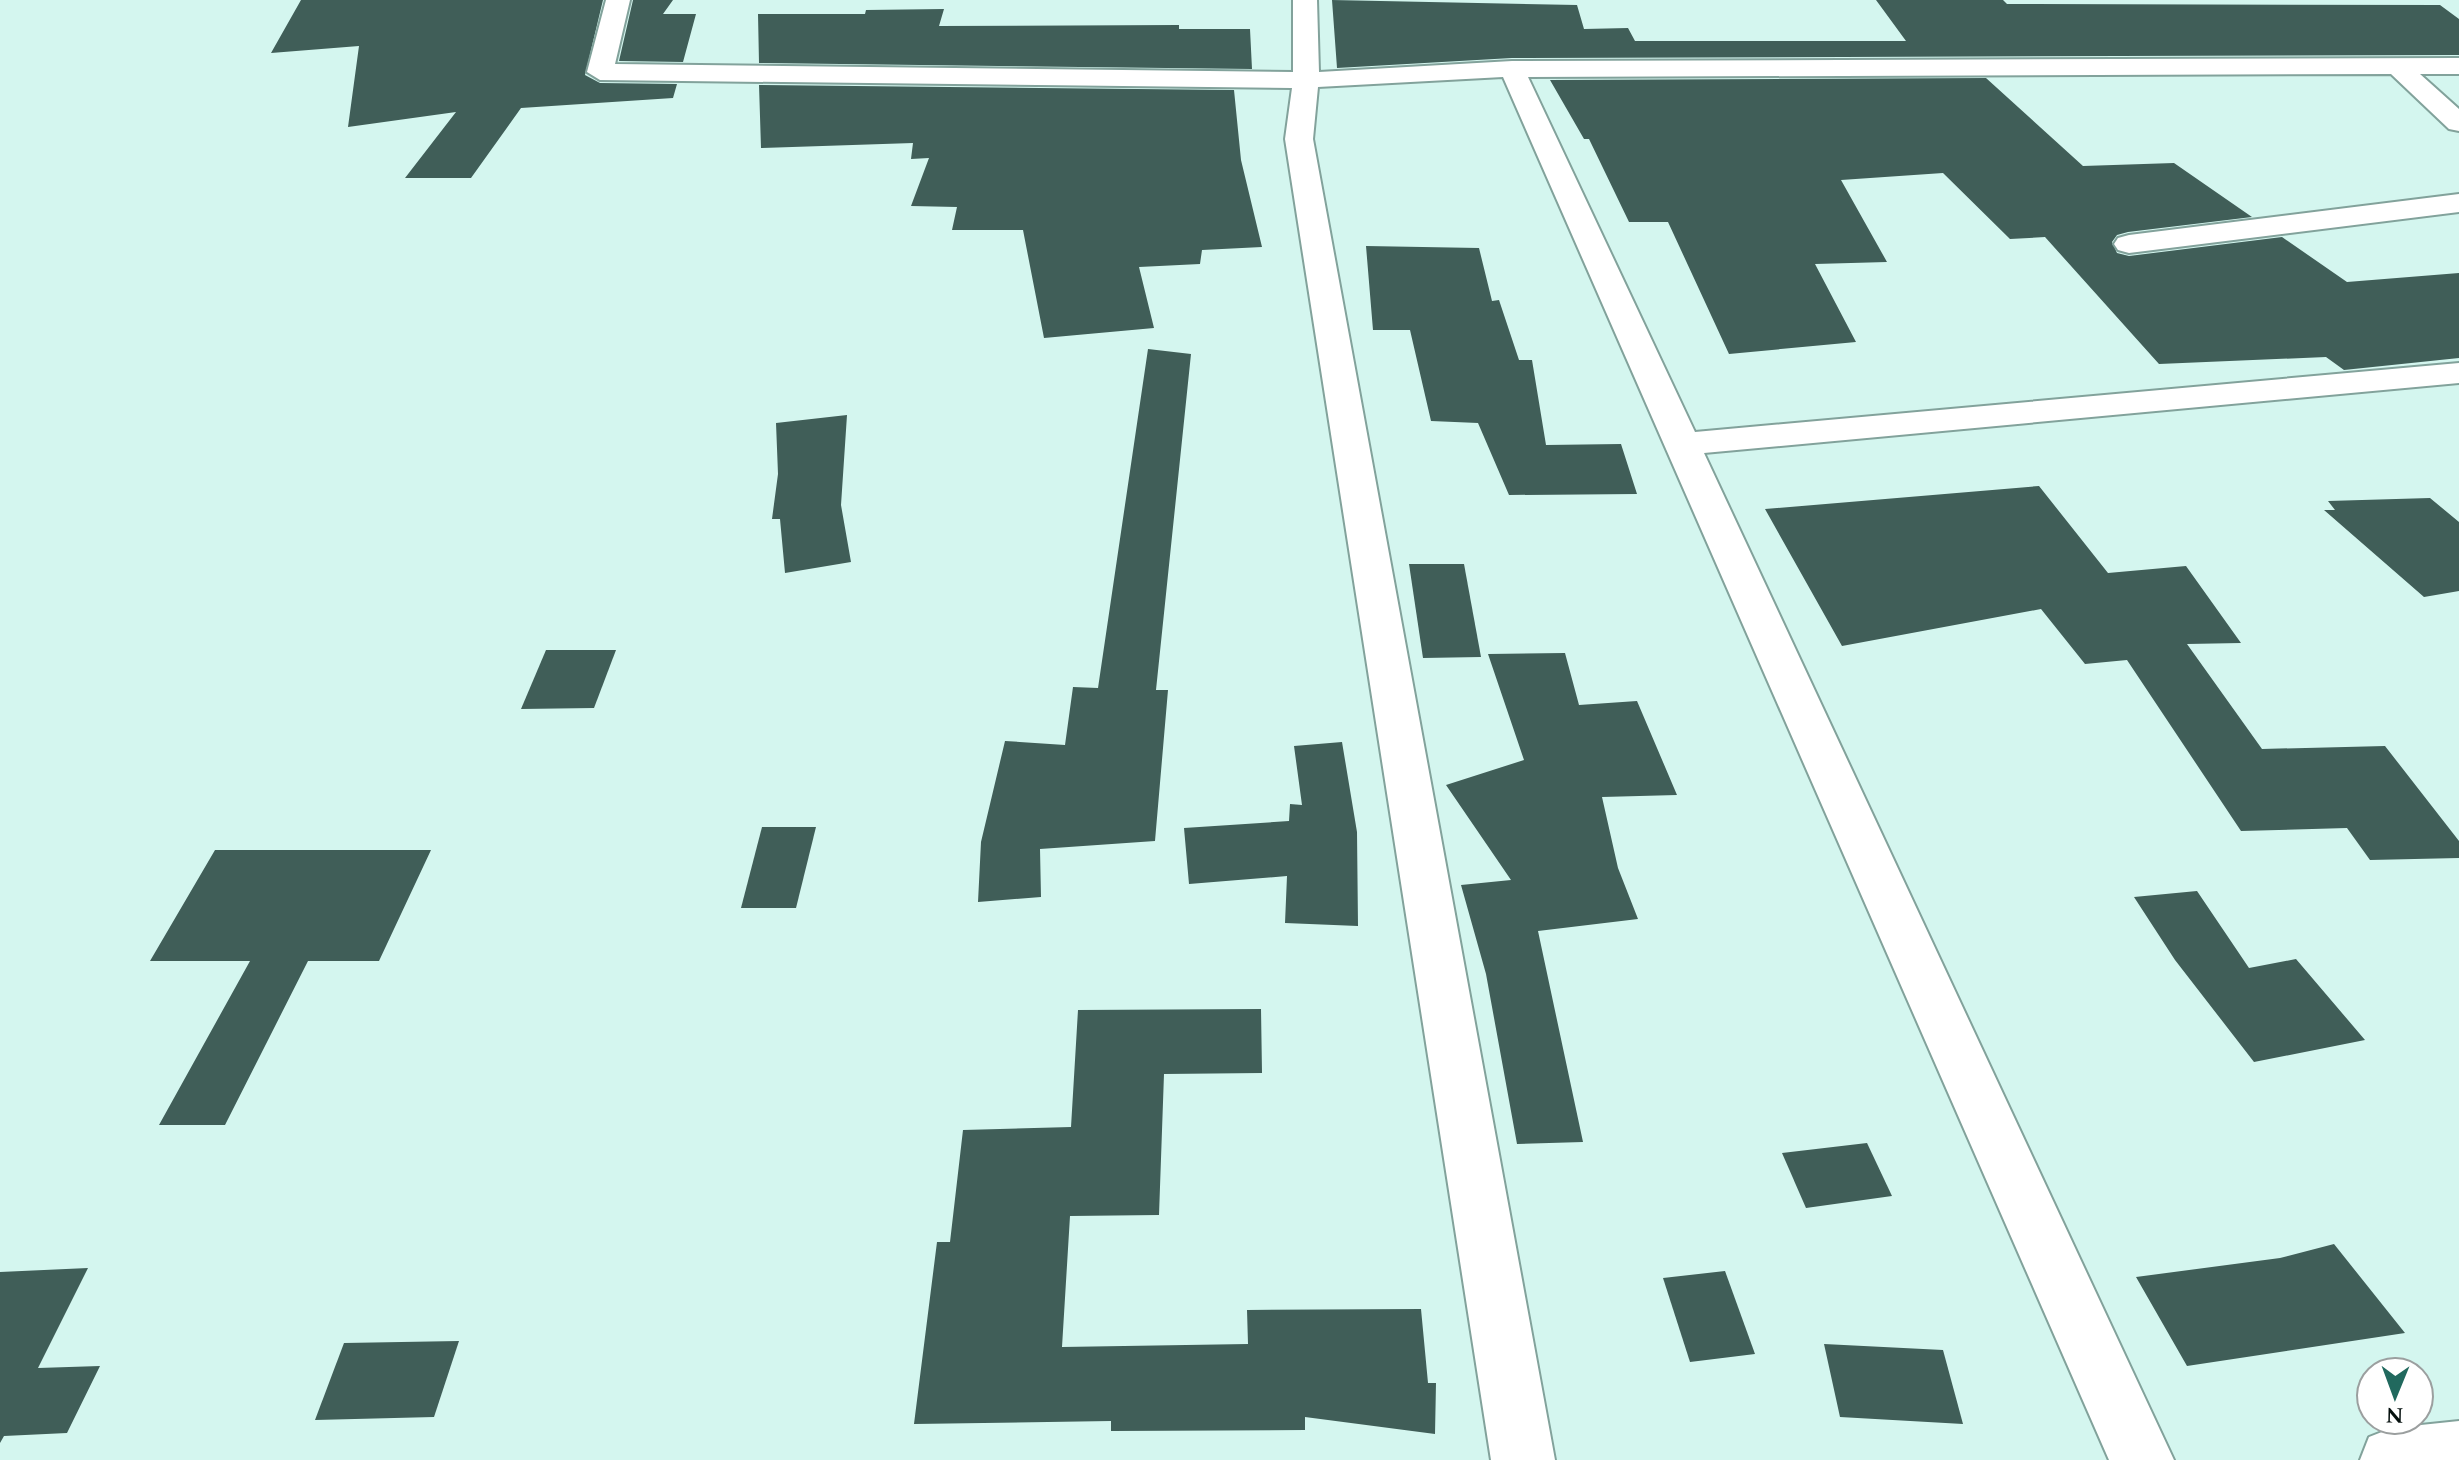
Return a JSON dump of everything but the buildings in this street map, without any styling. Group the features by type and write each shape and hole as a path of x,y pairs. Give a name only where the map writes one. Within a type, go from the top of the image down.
{"street":[{"path":"618,0 600,72 1306,80 1512,69 2459,66"},
{"path":"1305,0 1306,80 1299,139 1523,1460"},
{"path":"2397,66 2459,123"},
{"path":"1512,69 2142,1460"},
{"path":"2129,244 2459,203"},
{"path":"1683,444 2459,373"},
{"path":"2392,1460 2459,1453"}]}
